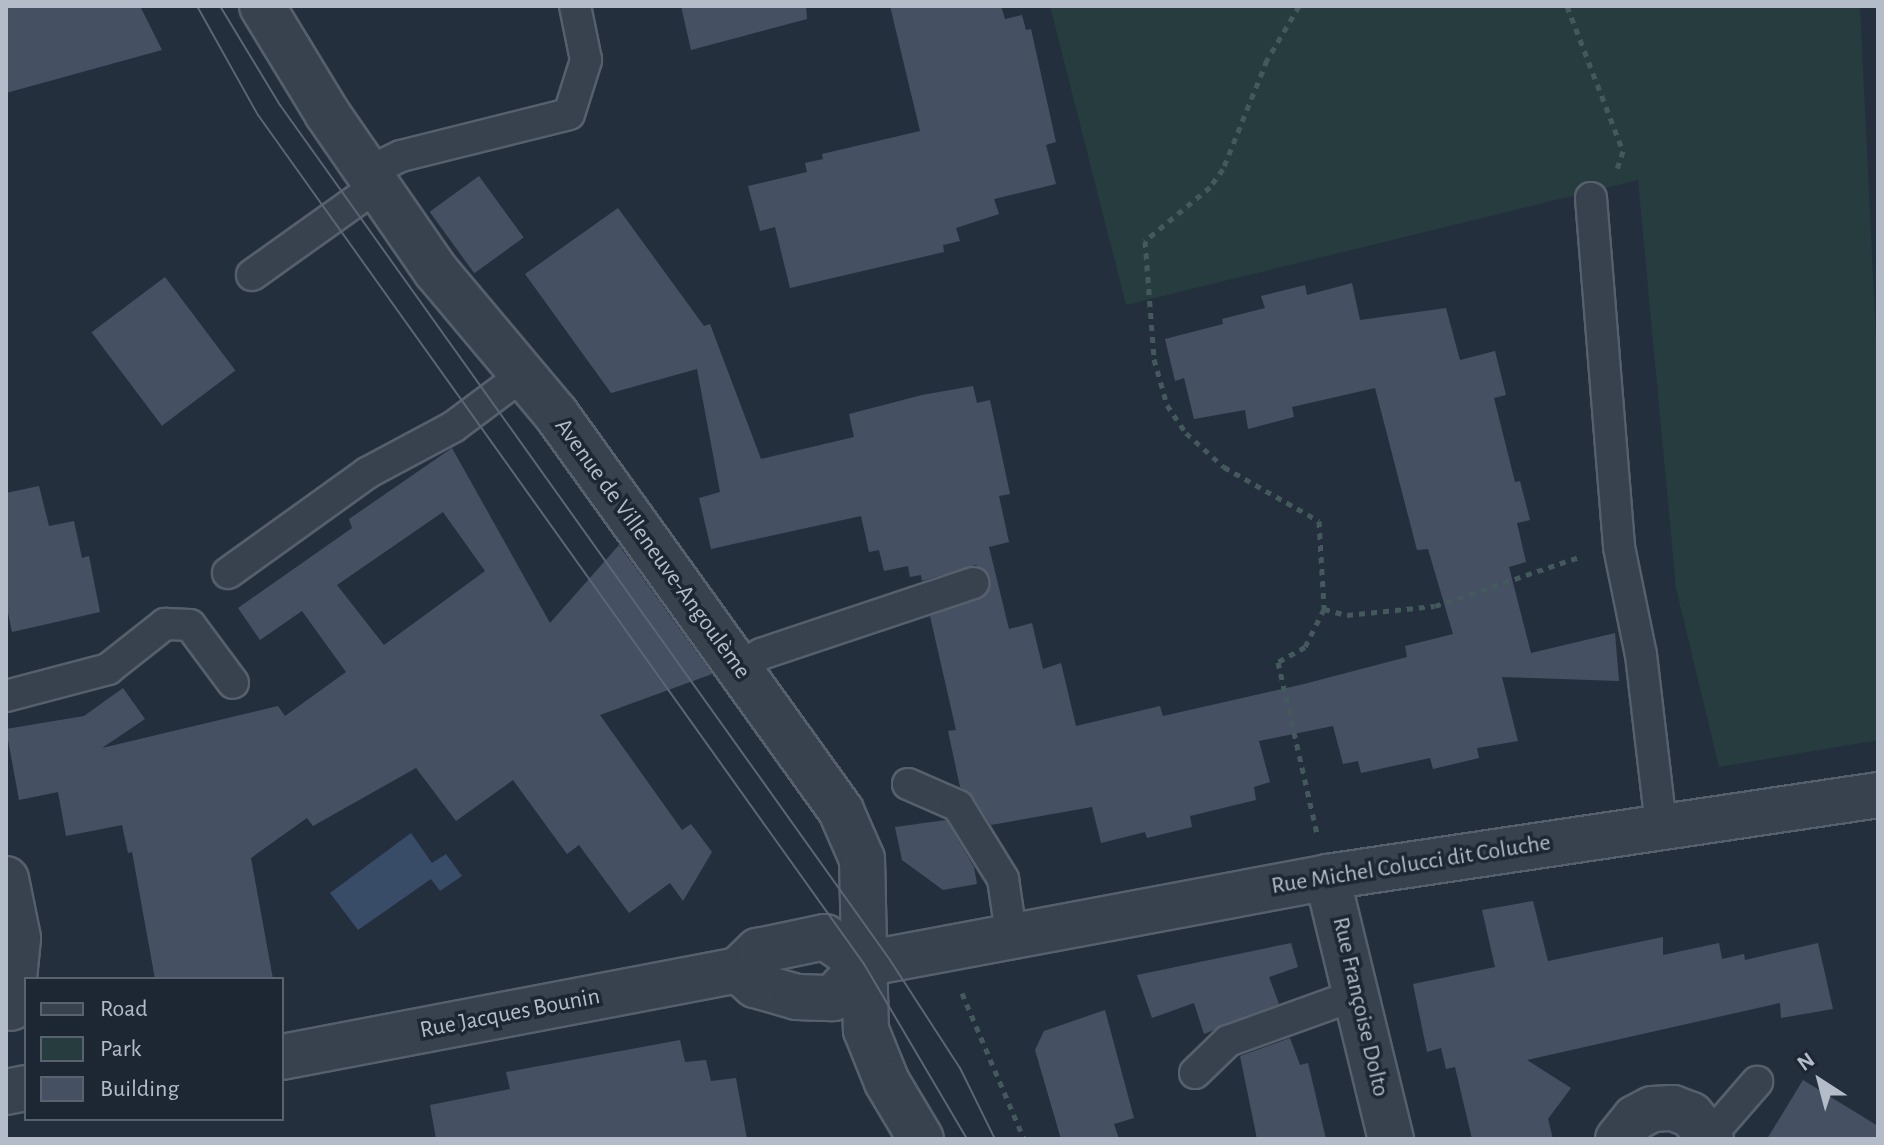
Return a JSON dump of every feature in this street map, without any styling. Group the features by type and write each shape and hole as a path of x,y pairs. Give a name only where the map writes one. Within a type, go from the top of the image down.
{"street":[{"name":"Avenue de Villeneuve-Angoulème","path":"262,6 372,179 520,377 556,414 848,825 862,859 866,1030 887,1082 921,1139"},
{"name":"Rue Michel Colucci dit Coluche","path":"953,968 1012,940 1327,877 1878,795"},
{"name":"Rue Françoise Dolto","path":"1327,877 1391,1139"},
{"path":"6,879 18,938 14,1010"},
{"name":"Rue Jacques Bounin","path":"284,1057 738,970 758,951 825,937 864,964"},
{"path":"738,970 755,985 797,997 833,998 864,964 953,968"},
{"path":"1618,1139 1635,1118 1652,1109 1691,1115 1710,1138"}],"lane":[{"path":"252,275 401,156 569,114 586,60 575,6"},
{"path":"1591,198 1629,657 1661,825"},
{"path":"228,573 367,473 453,427 520,377"},
{"path":"739,669 761,654 973,583"},
{"path":"6,696 108,669 165,624 190,625 233,683"},
{"path":"908,784 958,806 966,817 1003,879 1012,940"},
{"path":"1195,1073 1228,1041 1356,995"},
{"path":"1710,1138 1757,1082"}],"path":[{"path":"1299,6 1267,60 1223,169 1210,187 1145,241 1154,359 1167,405 1186,433 1224,467 1319,521 1324,609 1305,647 1278,662 1327,877"},
{"path":"1567,6 1623,151 1613,182 1591,198"},
{"path":"1324,609 1347,615 1435,606 1619,547"},
{"path":"953,968 1024,1139"}],"green space":[{"path":"1050,6 1860,6 1878,381 1878,740 1719,767 1676,588 1638,180 1126,305"}],"water":[{"path":"411,833 432,863 446,854 462,876 440,891 431,879 358,930 330,893"}],"building":[{"path":"6,6 140,6 162,50 6,93"},
{"path":"681,6 806,6 807,19 691,50"},
{"path":"890,6 1001,6 1005,19 1022,15 1026,30 1031,29 1056,142 1046,145 1056,184 994,199 999,214 956,228 960,241 943,245 944,252 790,288 775,227 760,231 748,186 807,172 805,163 823,159 822,154 920,131"},
{"path":"479,176 524,237 474,273 430,212"},
{"path":"618,208 704,326 710,324 761,459 854,437 849,414 922,395 973,386 977,403 990,400 1010,494 999,496 1009,542 989,547 1009,629 1032,623 1043,669 1061,663 1076,726 1160,706 1163,716 1304,684 1407,657 1405,646 1453,634 1428,549 1417,550 1375,388 1292,407 1294,417 1248,429 1245,410 1194,419 1184,378 1175,381 1165,339 1223,324 1222,319 1265,308 1261,296 1305,285 1307,295 1352,283 1360,320 1446,308 1460,360 1495,351 1506,395 1494,398 1515,482 1520,481 1530,520 1517,523 1526,562 1509,567 1531,653 1615,633 1619,681 1502,677 1518,741 1477,748 1479,758 1433,769 1430,758 1361,773 1358,761 1343,764 1333,726 1259,741 1270,782 1254,787 1256,800 1190,816 1192,827 1147,838 1145,832 1101,843 1092,807 991,825 973,797 960,787 948,731 956,730 930,616 986,595 990,577 976,565 922,581 921,575 910,577 908,566 884,571 879,550 869,552 861,516 711,549 699,498 720,492 697,369 611,393 525,274"},
{"path":"165,277 235,370 162,426 92,332"},
{"path":"452,448 550,623 619,545 712,674 600,715 682,830 691,824 712,852 683,901 670,883 629,913 579,845 567,854 513,780 456,821 416,768 313,826 307,818 251,858 273,977 155,977 132,852 128,853 122,825 66,836 58,792 19,800 6,729 84,716 123,688 145,719 102,748 278,706 285,716 346,672 302,611 260,640 238,608 352,528 349,519","holes":["443,512 485,571 384,645 337,585"]},
{"path":"39,486 49,526 74,521 82,558 89,556 100,612 12,632 6,603 6,493"},
{"path":"946,820 974,867 977,884 943,890 902,860 895,827"},
{"path":"1533,901 1548,961 1663,937 1663,955 1719,943 1722,959 1744,954 1745,960 1818,943 1833,1009 1781,1018 1780,1003 1527,1060 1571,1088 1548,1119 1553,1139 1472,1139 1455,1067 1446,1069 1441,1048 1427,1052 1413,984 1495,967 1482,910"},
{"path":"1291,943 1298,967 1269,977 1279,1004 1204,1034 1194,1003 1152,1018 1137,975"},
{"path":"1105,1010 1134,1118 1114,1124 1119,1139 1061,1139 1035,1050 1044,1031"},
{"path":"1290,1038 1300,1065 1308,1063 1326,1139 1257,1139 1240,1056"},
{"path":"680,1040 685,1062 706,1060 711,1081 736,1078 747,1139 436,1139 430,1105 510,1089 506,1072"},
{"path":"1803,1080 1878,1126 1878,1139 1767,1139"}],"tram line":[{"path":"197,6 258,115 864,964 967,1139"},
{"path":"220,6 280,105 890,960 960,1068 995,1139"}]}
